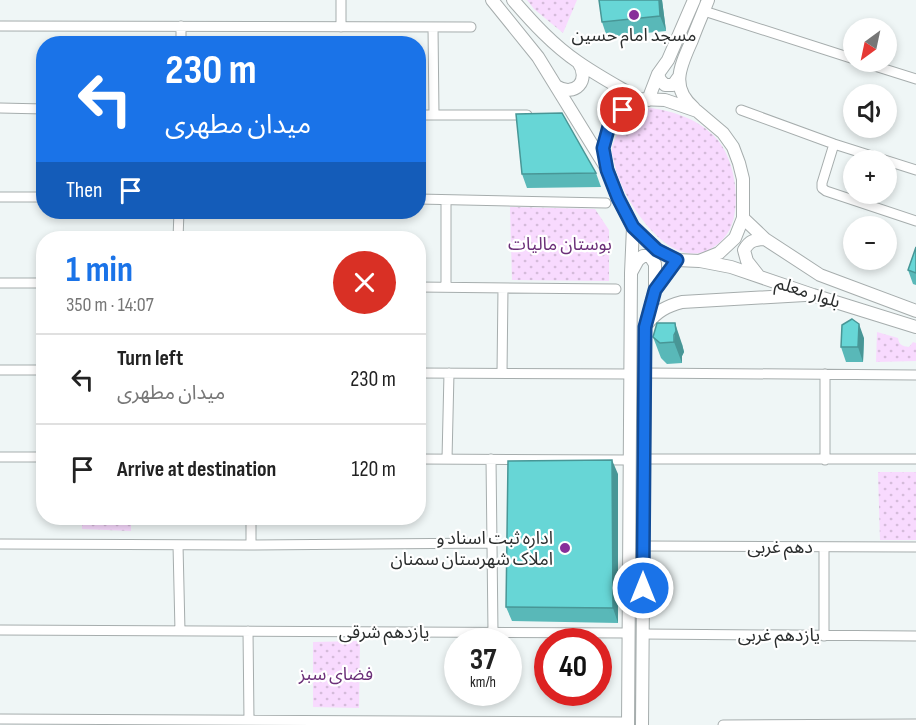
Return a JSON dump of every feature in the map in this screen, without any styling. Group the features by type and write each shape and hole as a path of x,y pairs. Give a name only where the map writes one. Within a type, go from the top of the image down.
{"main road":[{"path":"492,0 538,57 607,170 633,227 657,250 677,260 699,261 719,253 735,238 743,218 743,179 733,147 723,133 687,102 678,78"},
{"path":"513,0 555,44 578,62 644,99 665,100 698,111"},
{"path":"607,170 603,148 609,126 623,110 644,99 668,60 694,0"},
{"path":"658,74 665,85 673,85 678,78 681,65 706,6"},
{"path":"556,86 568,91 579,86 584,74 578,62"},
{"name":"بلوار معلم","path":"743,218 765,239 820,274 916,311"},
{"path":"628,724 633,227"},
{"path":"758,275 747,261 744,250 753,240 765,239"},
{"path":"631,273 643,256 650,256 655,264 655,290 645,327 642,725"},
{"path":"655,290 677,260"},
{"name":"بلوار معلم","path":"699,261 758,275 813,295 916,327"},
{"path":"645,327 654,315 667,306 682,302 813,295"},
{"path":"629,565 643,565"}],"street":[{"path":"341,0 341,27"},
{"path":"706,6 843,55"},
{"path":"0,26 471,27"},
{"path":"181,26 181,36"},
{"path":"433,27 434,115"},
{"path":"894,72 916,79"},
{"path":"0,108 36,109"},
{"path":"741,110 834,144 916,170"},
{"path":"426,115 539,115"},
{"path":"834,144 822,188 916,221"},
{"path":"0,197 36,197"},
{"path":"426,200 606,203"},
{"path":"446,200 446,287"},
{"path":"0,283 36,283"},
{"path":"426,287 616,289"},
{"path":"502,373 503,288"},
{"path":"0,370 36,370"},
{"path":"426,373 630,374"},
{"path":"447,459 449,373"},
{"path":"644,373 916,375"},
{"path":"825,374 825,460"},
{"path":"0,456 36,457"},
{"path":"426,459 630,459"},
{"path":"491,459 493,628"},
{"path":"644,459 916,459"},
{"path":"251,525 251,545"},
{"path":"0,544 492,543"},
{"path":"178,545 180,631"},
{"name":"دهم غربی","path":"644,546 916,547"},
{"path":"824,547 824,636"},
{"name":"یازدهم شرقی","path":"0,630 444,632"},
{"path":"248,631 249,720"},
{"name":"یازدهم شرقی","path":"522,632 629,633"},
{"name":"یازدهم غربی","path":"643,634 916,636"},
{"path":"0,718 177,722 249,720 628,724"},
{"path":"723,725 916,724"}],"green space":[{"path":"527,0 577,0 563,33 534,9"},
{"path":"651,108 684,117 699,124 713,135 727,154 736,193 734,218 730,229 717,245 699,253 683,252 667,244 652,231 628,198 615,166 612,148 624,124 638,112"},
{"name":"بوستان مالیات","path":"510,207 595,209 609,230 609,281 512,280"},
{"path":"877,332 898,338 900,344 904,346 909,347 913,342 916,343 916,361 876,362"},
{"path":"878,472 916,472 916,540 880,540"},
{"path":"82,525 131,525 131,531 82,529"},
{"name":"فضای سبز","path":"360,641 359,708 313,707 313,642"}],"building":[{"path":"599,0 659,0 660,16 602,22"},
{"path":"562,113 596,173 522,174 516,114"},
{"path":"916,247 916,273 908,270"},
{"path":"852,319 859,324 858,347 841,347 842,325"},
{"path":"657,323 675,323 674,342 660,343 653,337"},
{"name":"اداره ثبت اسناد و املاک شهرستان سمنان","path":"612,460 613,608 506,607 508,461"}],"place":[{"name":"مسجد امام حسین","path":"634,15"},
{"name":"اداره ثبت اسناد و املاک شهرستان سمنان","path":"565,548"}],"route":[{"path":"623,110 609,126 603,148 607,170 633,227 657,250 677,260 655,290 645,327 643,588"}]}
